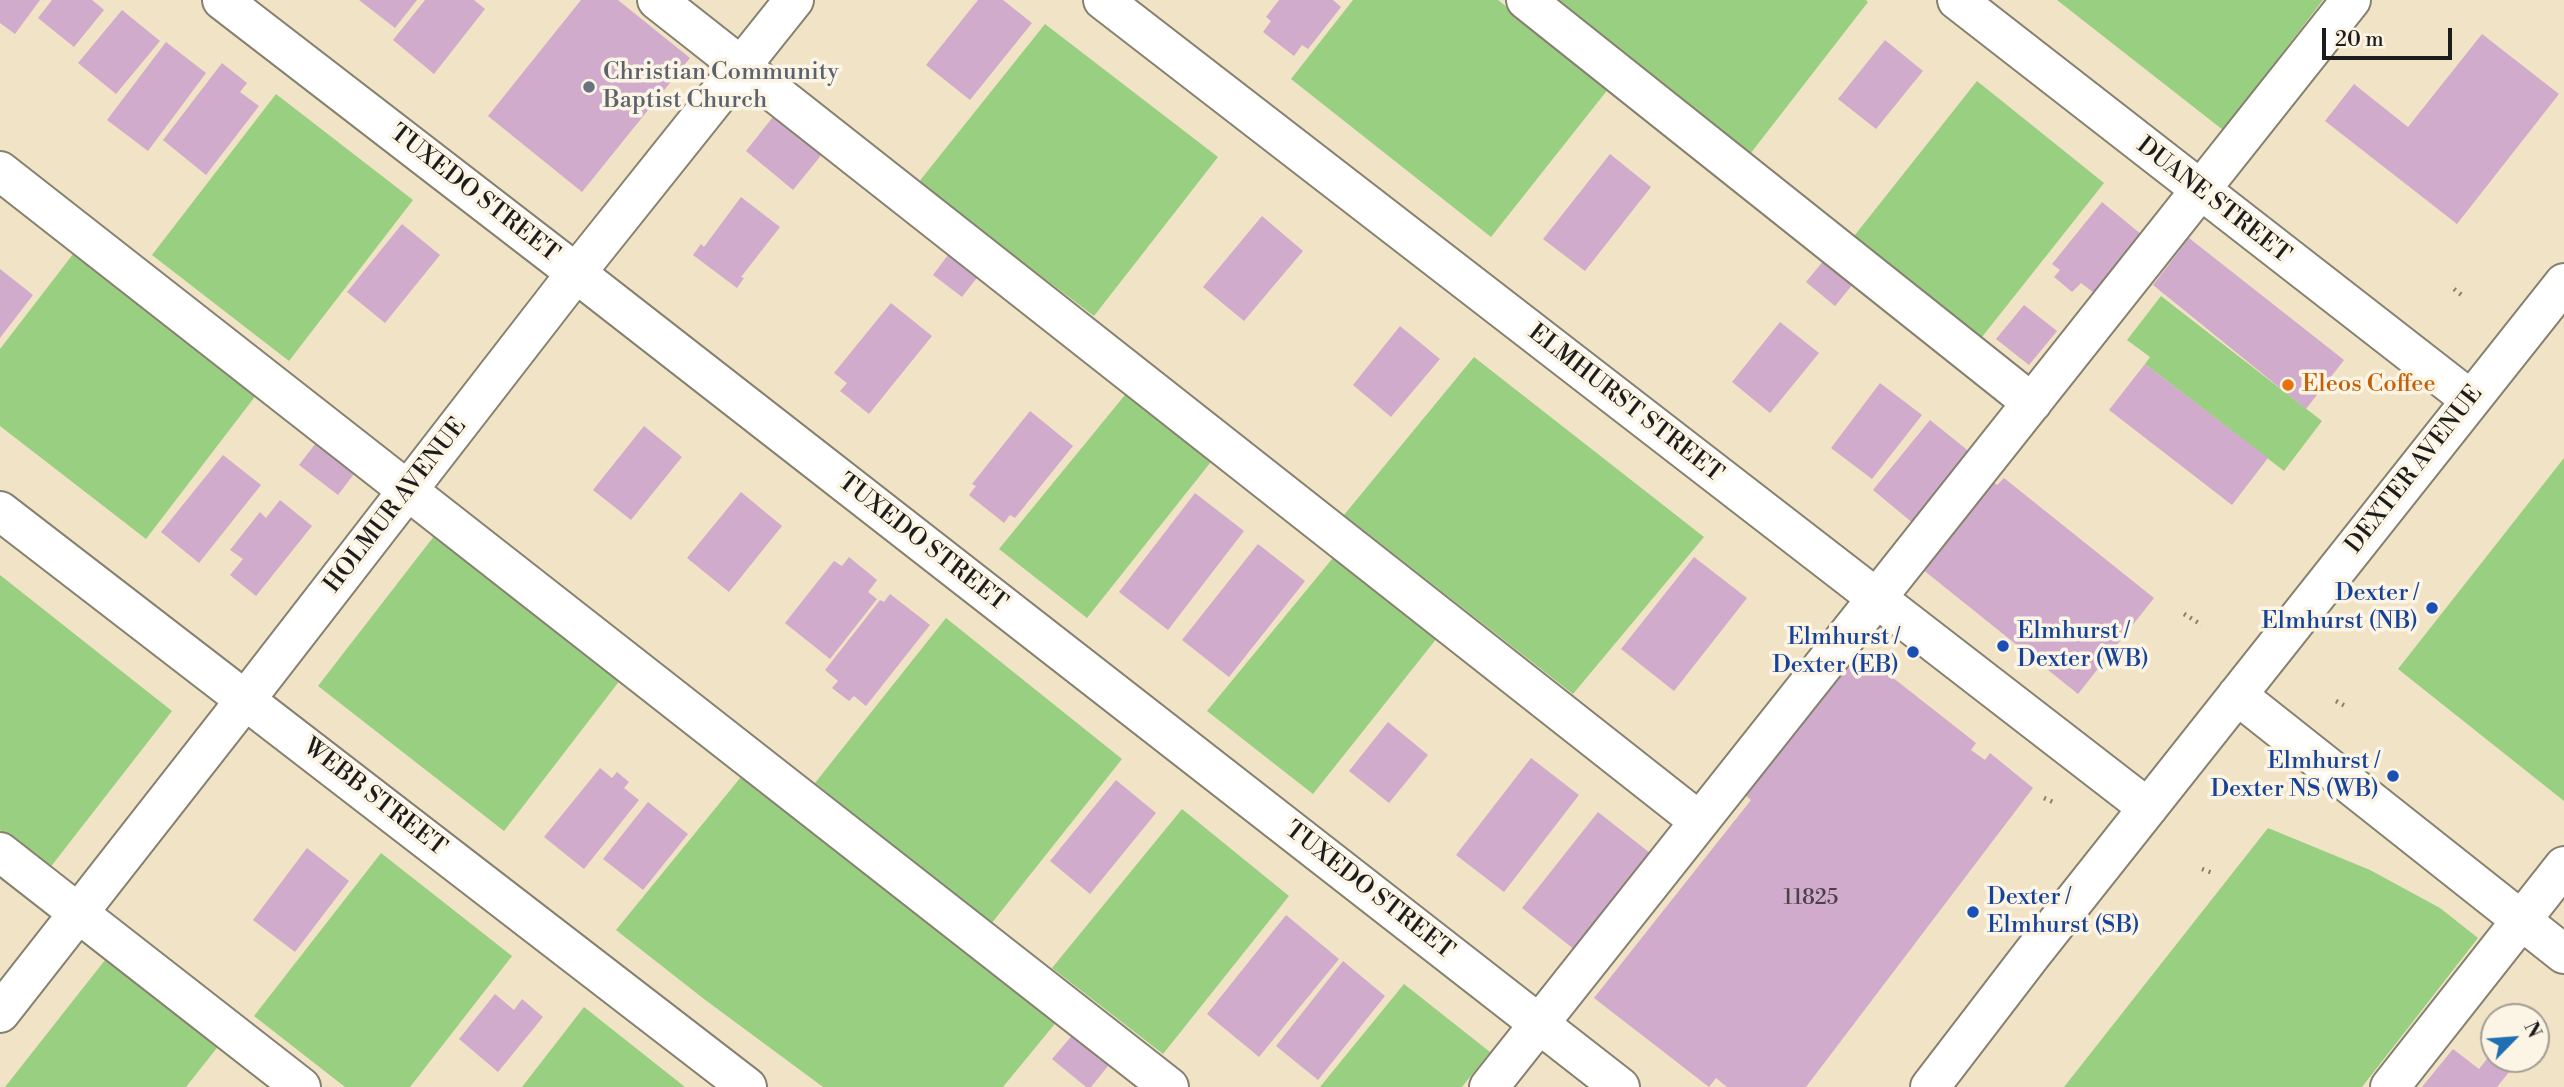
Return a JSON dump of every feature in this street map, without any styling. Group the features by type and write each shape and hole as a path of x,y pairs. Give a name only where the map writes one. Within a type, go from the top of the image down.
{"street":[{"name":"TUXEDO STREET","path":"222,0 1618,1086"},
{"path":"657,0 1699,821"},
{"name":"HOLMUR AVENUE","path":"0,1013 576,273 794,0"},
{"name":"ELMHURST STREET","path":"1103,0 2148,808"},
{"path":"1526,0 2032,402"},
{"name":"DUANE STREET","path":"1956,0 2471,400"},
{"path":"1489,1087 2351,0"},
{"path":"0,171 1169,1087"},
{"name":"DEXTER AVENUE","path":"1930,1087 2564,283"},
{"name":"WEBB STREET","path":"0,511 747,1087"},
{"path":"2237,695 2564,954"},
{"path":"0,852 301,1087"},
{"path":"2390,1087 2564,866"}],"path":[{"path":"2454,289 2464,297"},
{"path":"2185,614 2203,625"},
{"path":"2336,701 2347,708"},
{"path":"2044,798 2055,803"},
{"path":"2202,869 2215,874"}],"green space":[{"path":"1353,0 1498,0 1609,88 1491,237 1291,79"},
{"path":"1546,0 1866,0 1868,2 1747,158"},
{"path":"2057,0 2323,0 2223,130"},
{"path":"1045,24 1218,157 1094,316 918,183"},
{"path":"1977,81 2104,183 1978,342 1851,240"},
{"path":"276,94 413,200 289,361 152,255"},
{"path":"77,249 260,390 146,539 0,426 0,349"},
{"path":"2161,296 2322,421 2284,471 2145,364 2150,357 2127,340"},
{"path":"1474,357 1704,537 1573,694 1344,515"},
{"path":"1129,390 1214,458 1087,618 999,549"},
{"path":"2564,458 2564,801 2398,669"},
{"path":"438,531 624,675 504,831 318,686"},
{"path":"1337,553 1441,633 1313,794 1207,711"},
{"path":"0,575 172,711 49,869 0,830"},
{"path":"946,618 1122,759 991,924 815,783"},
{"path":"745,772 1058,1020 1003,1087 823,1087 616,930"},
{"path":"1182,809 1289,896 1163,1054 1052,968"},
{"path":"2268,828 2370,870 2440,908 2478,938 2362,1087 2064,1087"},
{"path":"381,853 512,956 410,1087 345,1087 254,1016"},
{"path":"109,955 220,1044 186,1087 5,1087"},
{"path":"1404,984 1490,1052 1462,1087 1320,1087"},
{"path":"584,1007 685,1087 522,1087"}],"building":[{"path":"0,0 40,0 15,34 0,23"},
{"path":"52,0 92,0 104,10 74,47 38,18"},
{"path":"359,0 417,0 395,28"},
{"path":"425,0 474,0 485,9 434,74 393,40"},
{"name":"Christian Community Baptist Church","path":"581,0 618,0 690,58 582,192 488,116"},
{"path":"978,0 1003,0 1032,23 970,100 926,65"},
{"path":"1279,0 1333,0 1341,7 1308,49 1302,45 1294,56 1263,32 1271,21 1266,17"},
{"path":"122,10 160,41 116,94 78,63"},
{"path":"2482,34 2559,94 2457,224 2325,121 2354,84 2408,127"},
{"path":"1885,40 1923,71 1876,129 1838,99"},
{"path":"166,42 206,73 148,151 107,120"},
{"path":"222,63 247,83 240,92 259,106 206,175 163,140"},
{"path":"776,113 823,153 793,190 746,151"},
{"path":"1610,154 1651,187 1585,271 1543,239"},
{"path":"741,197 780,227 741,277 744,278 737,288 693,255 701,244 704,247"},
{"path":"2102,202 2142,235 2094,293 2081,283 2072,292 2054,277 2060,270 2052,264"},
{"path":"1262,216 1303,251 1244,321 1203,287"},
{"path":"402,224 440,255 385,323 347,292"},
{"path":"2189,238 2344,360 2306,409 2153,285"},
{"path":"954,247 983,270 962,297 933,275"},
{"path":"1829,254 1858,278 1835,306 1806,282"},
{"path":"0,269 33,295 0,338"},
{"path":"891,303 932,336 869,414 840,391 847,383 834,373"},
{"path":"2024,305 2057,331 2029,365 1996,339"},
{"path":"1780,322 1819,353 1770,413 1732,382"},
{"path":"1400,326 1440,359 1391,417 1353,385"},
{"path":"2145,364 2268,458 2232,505 2109,410"},
{"path":"1880,383 1922,415 1872,479 1831,448"},
{"path":"1030,411 1073,446 1015,518 1010,515 1004,523 969,495 976,486 972,484"},
{"path":"1930,420 1971,453 1914,524 1873,490"},
{"path":"644,426 682,457 631,520 593,490"},
{"path":"325,431 363,462 338,495 299,465"},
{"path":"223,455 261,485 199,563 161,532"},
{"path":"2004,478 2154,598 2078,694 1922,569 1992,481 1997,485"},
{"path":"741,492 782,526 729,592 687,558"},
{"path":"1195,493 1244,531 1168,630 1119,592"},
{"path":"280,500 312,526 256,596 230,575 243,559 230,550 260,512 266,518"},
{"path":"1258,544 1305,581 1229,677 1182,640"},
{"path":"849,557 877,580 868,592 877,599 830,659 785,623 834,561 842,566"},
{"path":"1694,557 1747,598 1674,691 1621,649"},
{"path":"890,594 930,625 866,706 854,696 849,701 832,688 838,681 825,670 880,600 884,602"},
{"path":"1869,659 1976,743 1971,750 1985,760 1990,753 2033,788 1806,1087 1727,1087 1716,1078 1709,1087 1594,998 1751,800 1744,794 1842,670"},
{"path":"1388,722 1428,755 1389,803 1349,771"},
{"path":"1531,758 1579,795 1504,892 1456,855"},
{"path":"600,768 612,778 617,772 629,782 624,788 639,800 584,869 544,837"},
{"path":"1116,780 1156,813 1090,894 1050,861"},
{"path":"648,802 688,834 643,890 603,859"},
{"path":"1598,812 1650,853 1575,950 1522,908"},
{"path":"307,848 349,881 295,952 253,920"},
{"path":"1286,915 1339,959 1259,1057 1207,1014"},
{"path":"1343,961 1385,996 1318,1080 1276,1046"},
{"path":"495,994 514,1010 522,999 543,1017 498,1072 459,1039"},
{"path":"1081,1025 1117,1055 1091,1087 1086,1087 1052,1059"},
{"path":"2453,1049 2480,1068 2480,1073 2508,1073 2497,1087 2422,1087"}],"place":[{"name":"Christian Community Baptist Church","path":"589,87"},
{"name":"Eleos Coffee","path":"2288,385"},
{"name":"Dexter / Elmhurst (NB)","path":"2432,608"},
{"name":"Elmhurst / Dexter (WB)","path":"2003,646"},
{"name":"Elmhurst / Dexter (EB)","path":"1913,652"},
{"name":"Elmhurst / Dexter NS (WB)","path":"2393,776"},
{"name":"Dexter / Elmhurst (SB)","path":"1973,912"}]}
